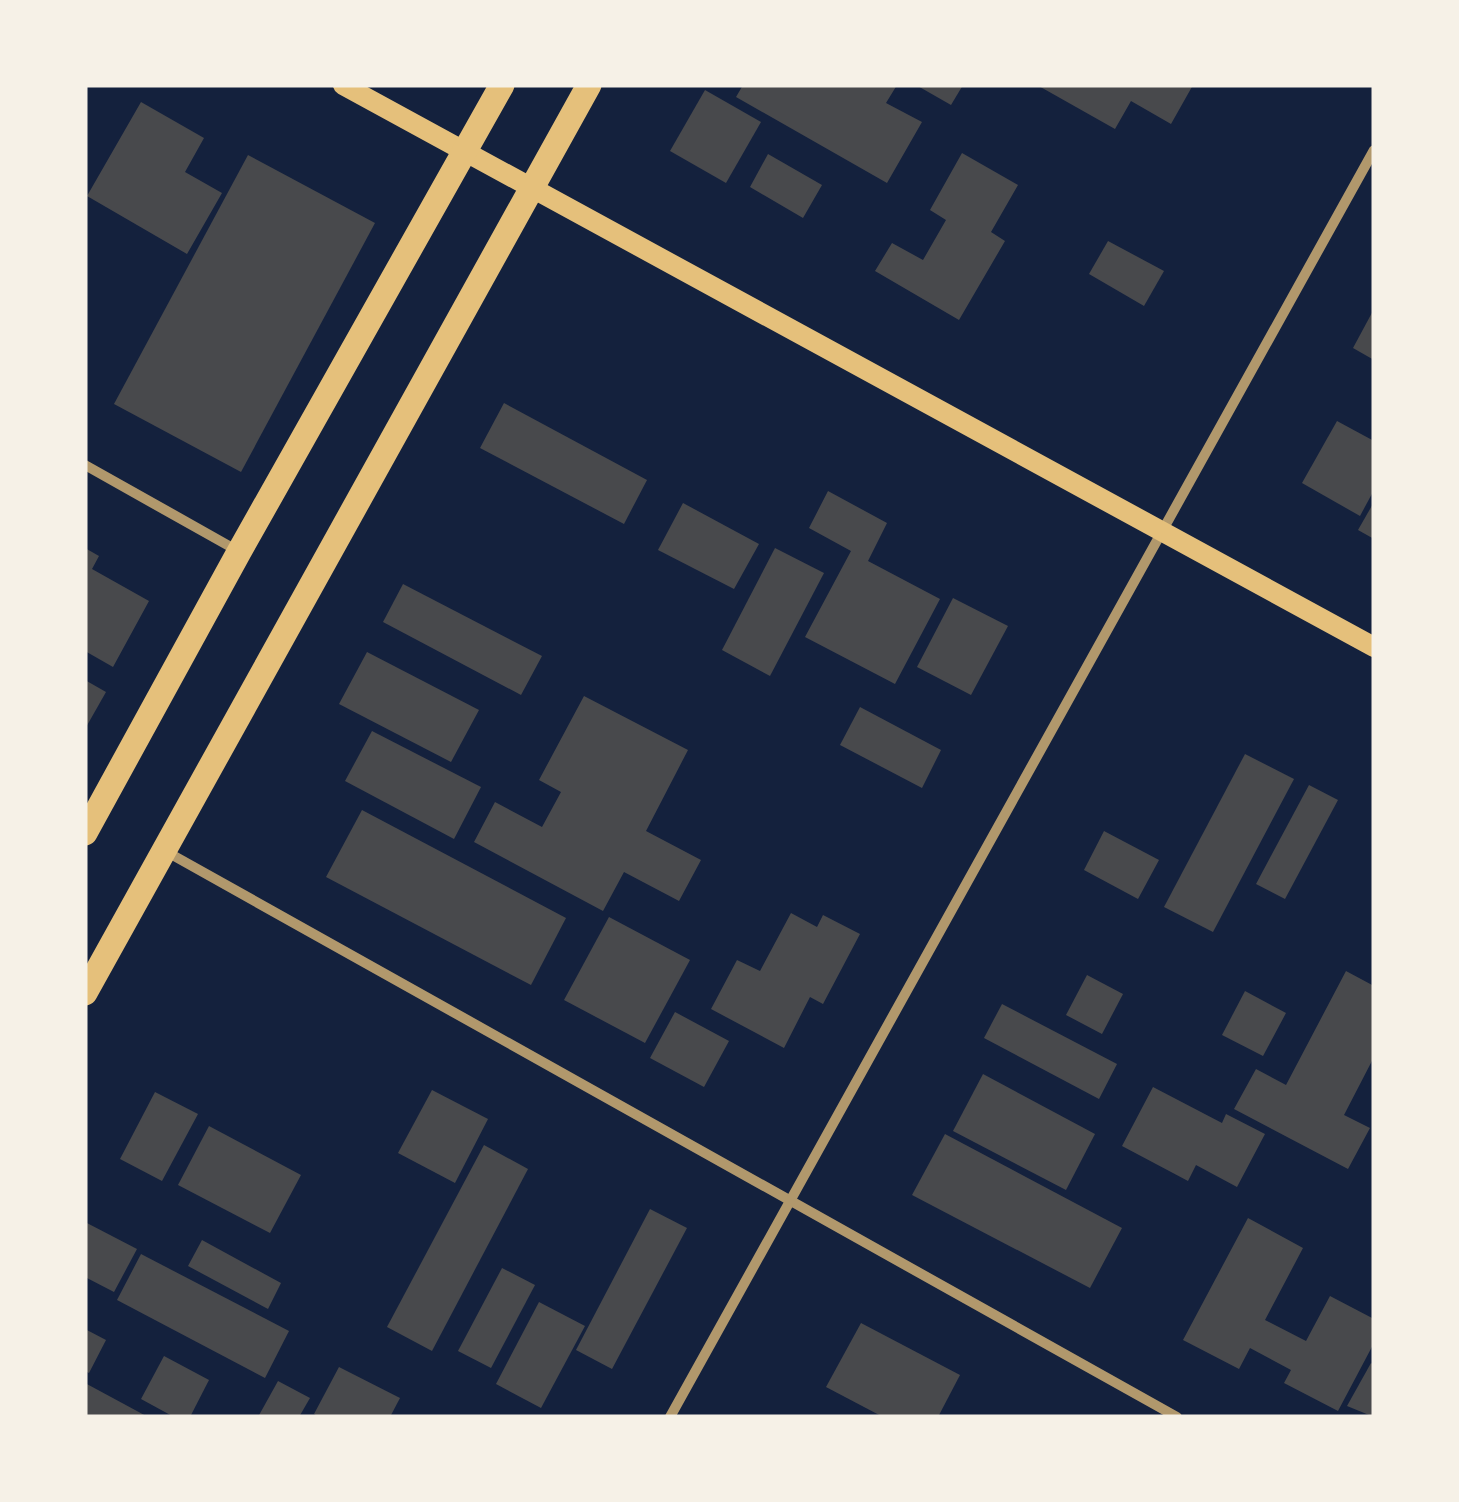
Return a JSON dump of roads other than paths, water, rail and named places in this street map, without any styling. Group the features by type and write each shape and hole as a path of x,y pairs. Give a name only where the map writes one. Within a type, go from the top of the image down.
{"main road":[{"path":"342,85 1374,647"},
{"path":"85,833 502,85"},
{"path":"85,992 589,85"}],"street":[{"path":"670,1417 1374,150"},
{"path":"85,465 239,552"},
{"path":"166,852 1177,1417"}]}
